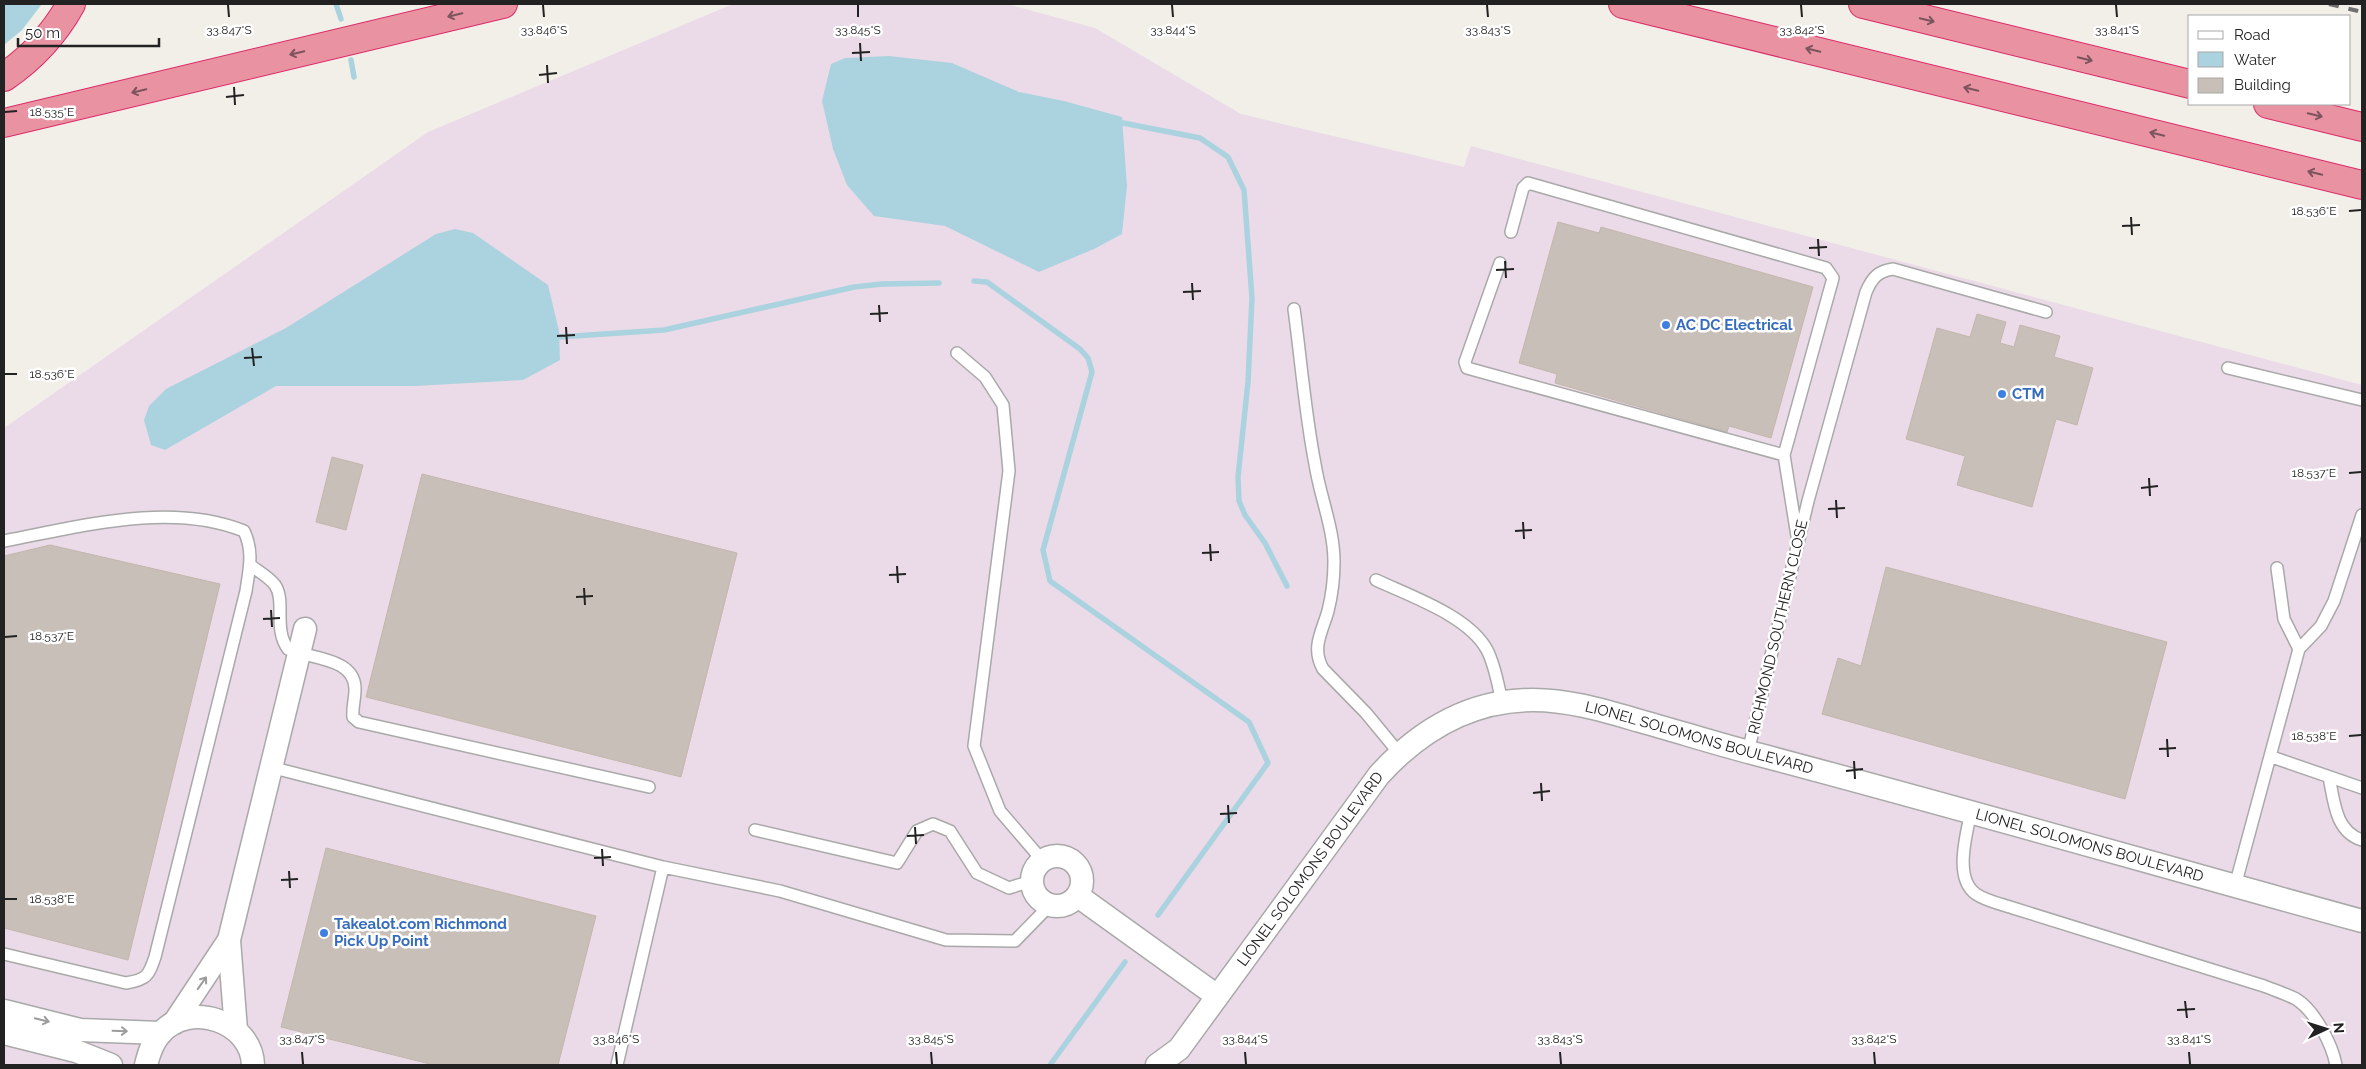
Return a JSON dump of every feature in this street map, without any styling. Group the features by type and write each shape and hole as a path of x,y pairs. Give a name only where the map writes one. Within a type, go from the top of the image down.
{"highway":[{"path":"4,76 31,56 50,35 71,4"},
{"path":"4,123 502,4"},
{"path":"1612,4 1631,6 2362,185"},
{"path":"1863,4 2188,84"},
{"path":"1867,4 1899,13"},
{"path":"2272,105 2362,127"}],"street":[{"path":"236,1030 229,940 305,629"},
{"name":"LIONEL SOLOMONS BOULEVARD","path":"1157,1065 1176,1057 1218,996 1379,775 1399,753 1436,725 1459,714 1502,702 1532,700 1563,702 1600,709 1748,752 1971,811 2362,921"},
{"path":"1049,857 1065,857 1078,866 1082,881 1078,896 1065,906 1049,906 1037,896 1032,881 1033,874 1042,860 1049,857"},
{"path":"1078,896 1218,996"},
{"path":"146,1065 151,1048 168,1028 229,940"},
{"path":"4,1011 80,1030 168,1028 190,1017 206,1017 222,1021 236,1030 250,1049 257,1064"},
{"path":"4,1033 76,1051 111,1065"}],"lane":[{"path":"1511,232 1523,188 1528,183 1826,268 1833,278 1784,454 1798,542"},
{"path":"1500,263 1465,362 1467,368 1784,454"},
{"name":"RICHMOND SOUTHERN CLOSE","path":"1748,752 1808,501 1866,292 1878,273 1893,270 2046,312"},
{"path":"1294,309 1315,465 1330,527 1334,560 1332,592 1319,634 1318,660 1323,669 1366,713 1399,753"},
{"path":"957,352 984,377 1003,406 1009,471 974,746 1000,811 1042,860"},
{"path":"2228,368 2362,400"},
{"path":"2235,886 2272,757 2299,649 2321,626 2334,600 2362,514"},
{"path":"4,542 122,519 196,519 228,525 244,532 250,545 250,565 246,592 155,957 148,976 141,980 126,982 4,954"},
{"path":"250,565 275,585 278,592 282,641 288,650 332,662 345,668 353,677 355,689 353,717 359,722 649,787"},
{"path":"2276,568 2284,619 2299,649"},
{"path":"1376,580 1432,605 1460,622 1477,638 1487,649 1502,702"},
{"path":"2272,757 2362,788"},
{"path":"270,767 663,867 780,891 946,940 1015,941 1049,906"},
{"path":"2329,776 2339,822 2355,838 2362,840"},
{"path":"1971,811 1963,853 1964,874 1975,893 2013,908 2264,986 2298,1000 2320,1025 2336,1065"},
{"path":"756,830 897,863 917,831 933,824 950,831 977,873 1009,888 1032,881"},
{"path":"617,1065 663,867"}],"shaded area":[{"path":"733,4 1007,4 1095,28 1241,114 1464,167 1471,146 2362,385 2362,1065 4,1065 4,428 428,132"}],"water":[{"path":"4,4 42,4 22,30 4,45"},
{"path":"889,56 952,63 1019,92 1064,101 1122,117 1127,186 1122,234 1094,249 1039,272 945,226 874,216 847,185 833,149 822,101 831,64 845,58"},
{"path":"455,229 473,233 548,285 559,331 560,360 523,380 415,386 276,386 165,450 151,445 144,420 149,406 166,389 286,328 436,234"}],"building":[{"name":"AC DC Electrical","path":"1558,222 1599,233 1601,227 1813,287 1771,438 1729,426 1727,432 1555,383 1557,374 1519,363"},
{"name":"CTM","path":"1977,314 2006,322 2000,343 2014,347 2020,325 2060,336 2054,357 2093,368 2077,425 2056,419 2032,507 1957,485 1965,456 1906,439 1937,328 1970,337"},
{"path":"332,457 363,465 346,530 316,522"},
{"path":"422,474 737,553 681,777 366,697"},
{"path":"50,545 220,584 128,960 4,928 4,556"},
{"path":"1886,567 2167,642 2125,799 1822,714 1838,658 1861,666"},
{"path":"326,848 596,916 558,1065 434,1065 281,1027"}],"waterway":[{"path":"336,4 341,19"},
{"path":"351,60 354,77"},
{"path":"1123,123 1200,138 1228,157 1244,190 1252,298 1248,382 1238,477 1239,501 1245,515 1265,543 1287,586"},
{"path":"974,281 987,282 1080,349 1088,358 1092,372 1043,550 1050,581 1249,722 1268,763 1158,915"},
{"path":"554,335 559,337 664,330 854,287 882,284 939,283"},
{"path":"1050,1065 1125,962"}],"railway":[{"path":"2329,4 2362,12"}],"place":[{"name":"AC DC Electrical","path":"1666,325"},
{"name":"CTM","path":"2002,394"},
{"name":"Takealot.com Richmond Pick Up Point","path":"324,933"}]}
